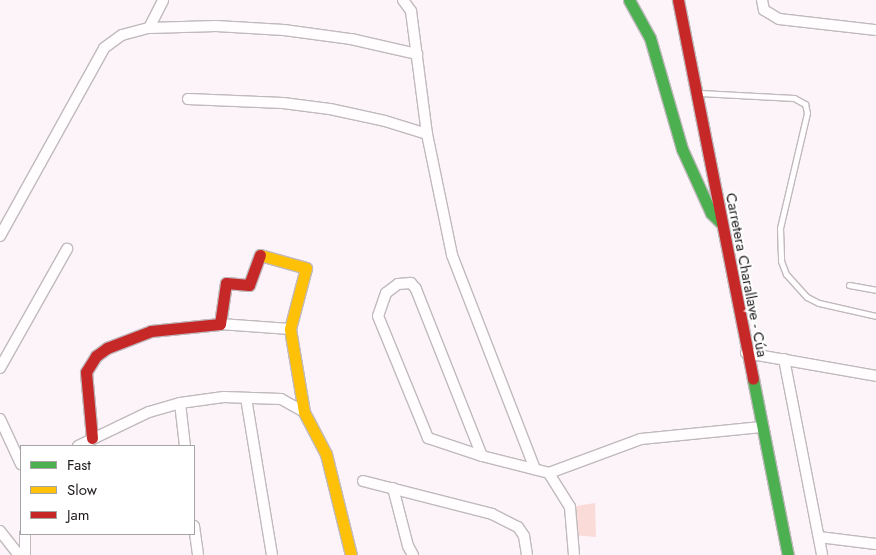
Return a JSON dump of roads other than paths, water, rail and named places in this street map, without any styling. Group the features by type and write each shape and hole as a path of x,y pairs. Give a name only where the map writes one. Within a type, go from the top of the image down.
{"main road":[{"path":"629,0 650,38 682,148 711,213 720,222"},
{"name":"Carretera Charallave - Cúa","path":"678,0 694,93 788,555"},
{"path":"92,438 86,372 96,356 107,348 150,331 220,324 226,283 249,285 259,255 306,268 290,329 304,412 326,454 351,555"}],"street":[{"path":"149,28 163,0"},
{"path":"403,0 411,11 427,134 452,255 535,469"},
{"path":"762,0 764,10 779,19 876,30"},
{"path":"0,236 104,48 122,35 149,28 216,26 284,30 351,39 417,54"},
{"path":"188,99 283,103 330,109 385,121 427,134"},
{"path":"0,365 67,249"},
{"path":"482,456 416,288 411,284 398,284 386,293 378,316 428,438 482,456 549,474 570,507 574,555"},
{"path":"220,324 290,329"},
{"path":"746,353 876,376"},
{"path":"784,359 822,555"},
{"path":"80,445 149,412 180,403 246,398 281,399 304,412"},
{"path":"246,398 272,555"},
{"path":"180,403 184,445"},
{"path":"0,419 20,462"},
{"path":"549,474 641,438 761,427"},
{"path":"363,481 492,514 518,527 524,536 527,555"},
{"path":"393,488 408,546 413,555"},
{"path":"0,531 19,555"},
{"path":"195,533 198,555"},
{"path":"24,535 25,555"},
{"path":"819,537 876,544"}],"lane":[{"path":"694,93 794,98 805,104 807,114 780,228 781,261 786,274 807,298 819,303 876,316"},
{"path":"849,285 876,290"}]}
